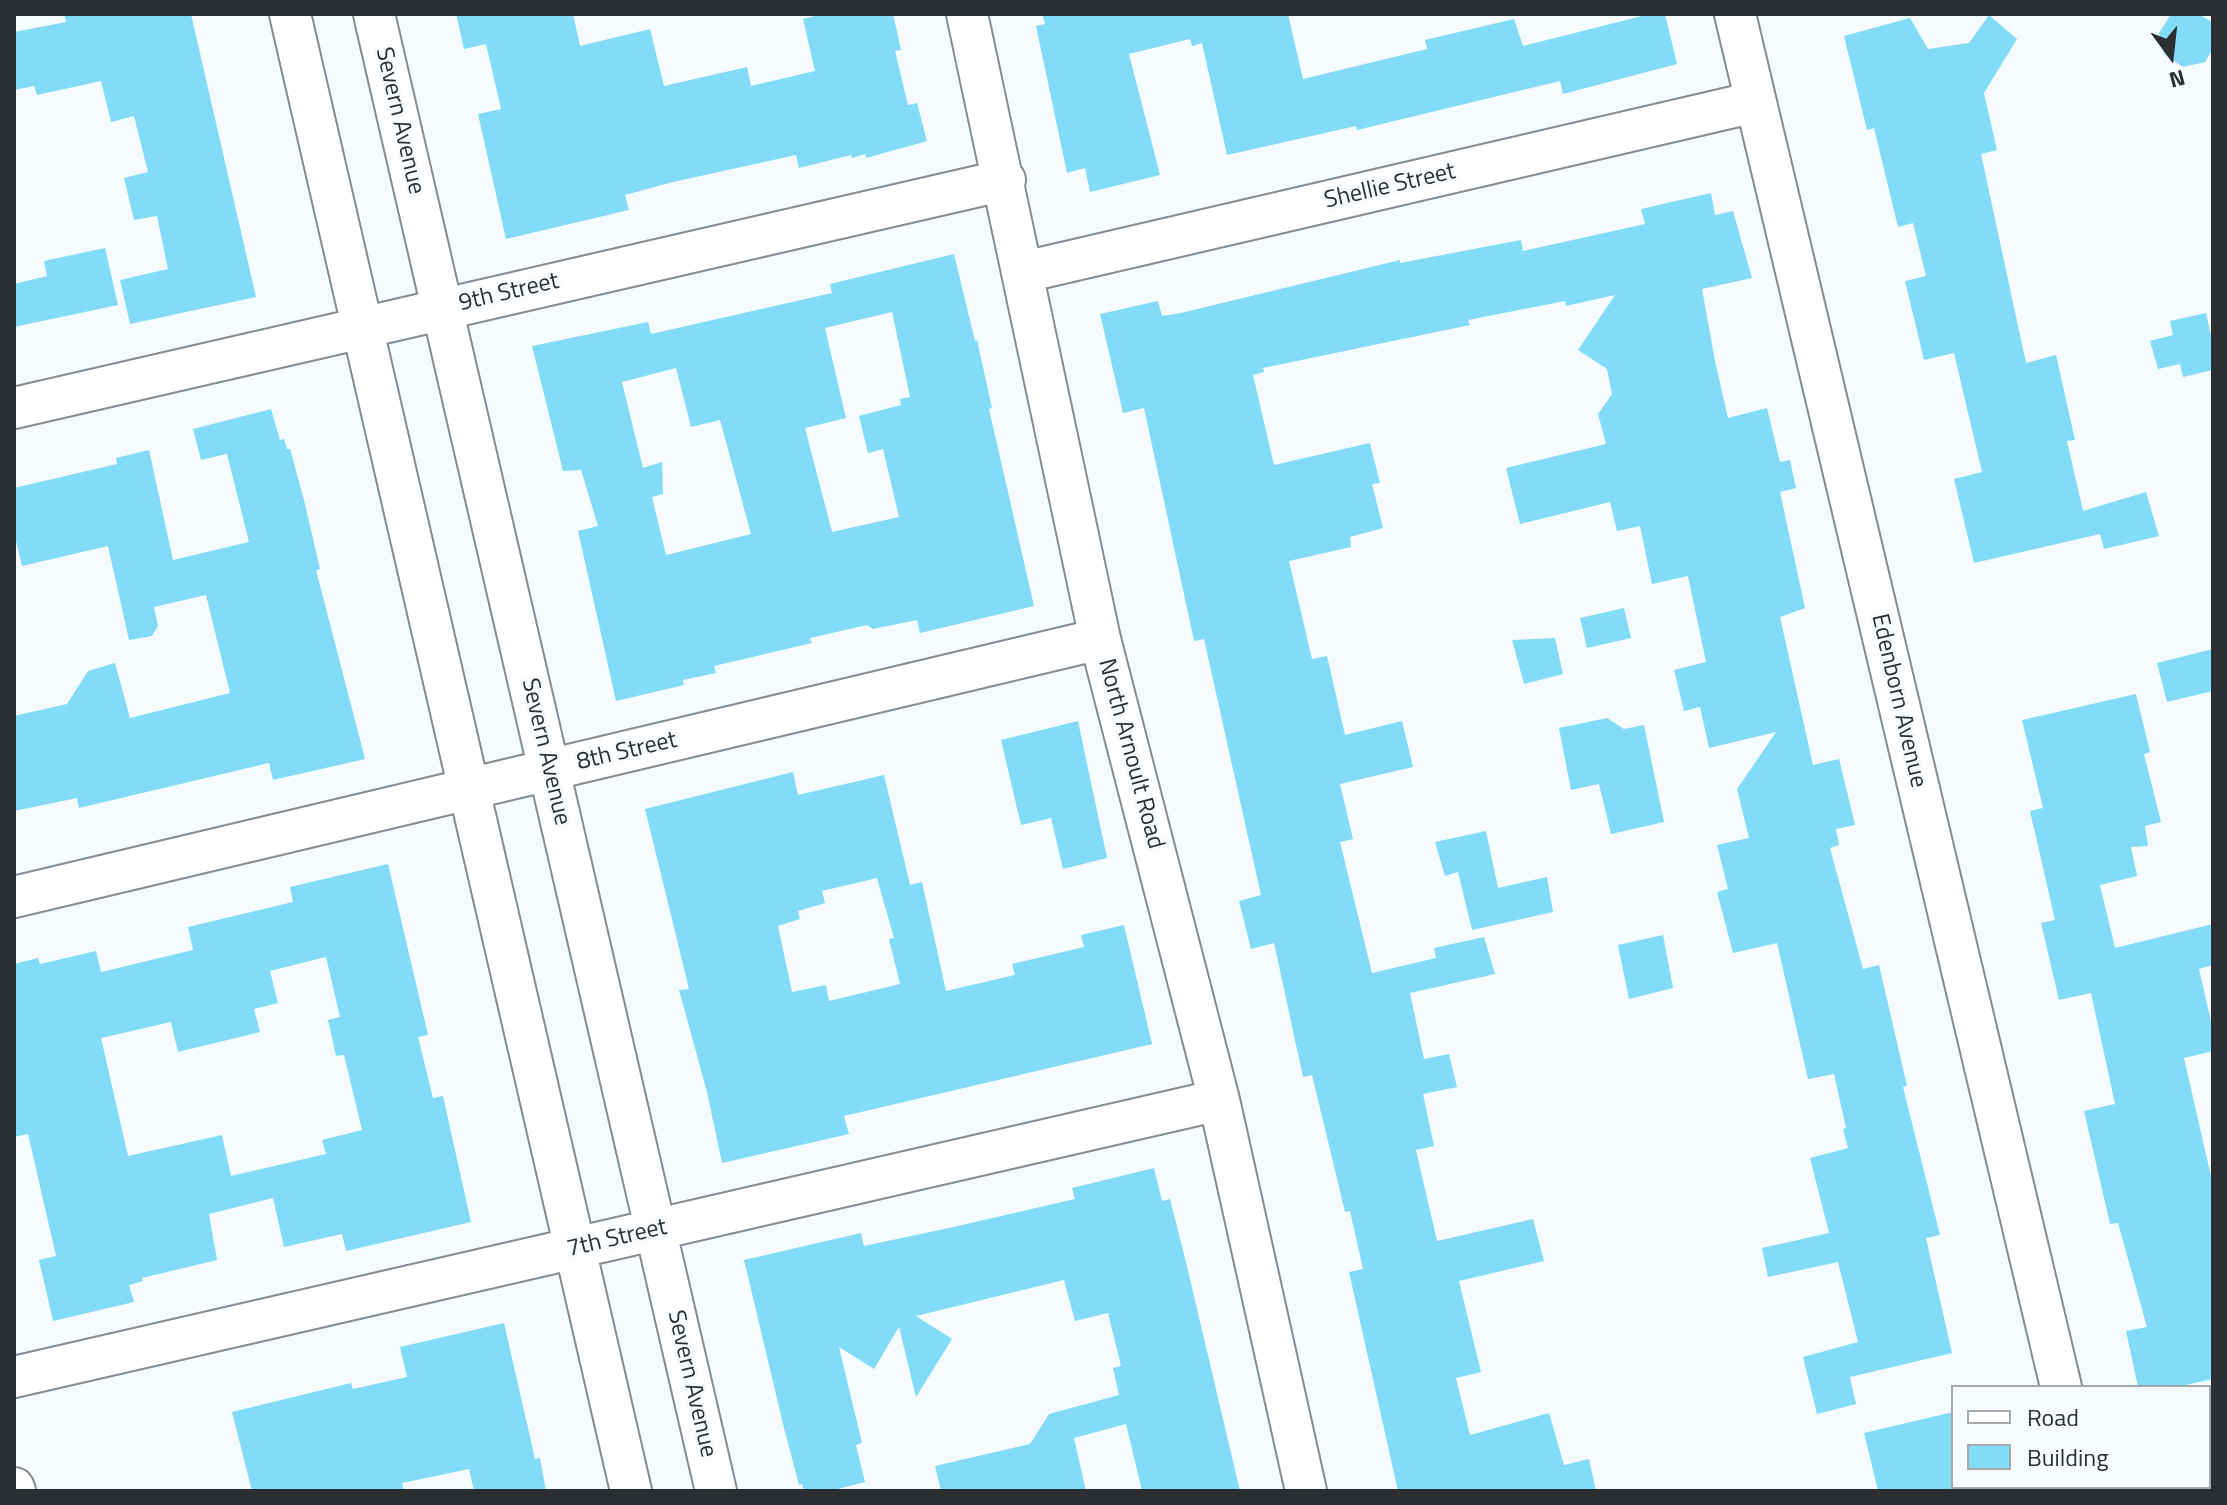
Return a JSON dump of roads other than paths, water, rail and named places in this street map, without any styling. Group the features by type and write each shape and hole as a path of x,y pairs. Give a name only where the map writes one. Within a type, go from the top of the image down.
{"street":[{"path":"290,14 631,1491"},
{"name":"Severn Avenue","path":"374,14 716,1491"},
{"name":"North Arnoult Road","path":"967,14 1005,180 1100,639 1219,1100 1306,1491"},
{"name":"Edenborn Avenue","path":"1735,14 2061,1385"},
{"name":"Shellie Street","path":"1024,272 1755,102"},
{"name":"9th Street","path":"14,408 1005,180"},
{"name":"8th Street","path":"14,897 1100,639"},
{"name":"7th Street","path":"14,1377 1219,1100"}]}
